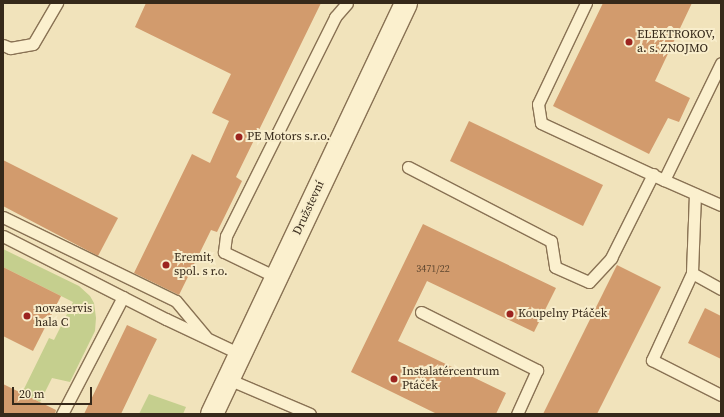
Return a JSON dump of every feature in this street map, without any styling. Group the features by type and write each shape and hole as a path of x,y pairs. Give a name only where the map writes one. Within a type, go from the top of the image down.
{"main road":[{"name":"Družstevní","path":"212,414 406,3"}],"lane":[{"path":"3,45 10,48 33,44 57,3"},
{"path":"276,277 224,252 226,236 335,17 348,3"},
{"path":"586,3 538,104 541,123 721,205"},
{"path":"664,180 721,63"},
{"path":"408,167 551,241 555,267 589,282 611,258 653,174"},
{"path":"695,194 692,273 652,360 721,395"},
{"path":"3,216 176,301 208,340"},
{"path":"3,236 208,340 240,354"},
{"path":"692,273 721,289"},
{"path":"62,414 123,297"},
{"path":"421,312 537,370 516,414"},
{"path":"228,379 310,414"}],"green space":[{"path":"3,249 79,286 90,296 94,303 96,318 95,331 70,382 52,378 40,402 22,393 49,338 54,340 73,302 3,267"},
{"path":"149,394 186,407 183,414 139,414"}],"building":[{"path":"146,3 321,3 236,177 242,181 217,232 211,230 179,295 134,273 192,154 210,163 229,121 212,113 231,74 135,27"},
{"name":"ELEKTROKOV, a. s. ZNOJMO","path":"603,3 692,3 655,81 690,98 679,122 668,118 649,154 553,106"},
{"path":"469,121 603,185 583,226 450,161"},
{"path":"3,160 118,218 98,256 3,206"},
{"path":"423,224 556,288 534,332 427,281 398,341 506,393 496,414 437,414 351,372"},
{"path":"617,265 661,287 597,414 543,414"},
{"name":"novaservis hala C","path":"3,267 61,296 33,351 3,336"},
{"path":"705,308 721,316 721,359 688,343"},
{"path":"127,325 157,339 121,414 84,414"},
{"path":"3,384 56,410 55,414 3,414"}],"place":[{"name":"ELEKTROKOV, a. s. ZNOJMO","path":"629,42"},
{"name":"PE Motors s.r.o.","path":"239,137"},
{"name":"Eremit, spol. s r.o.","path":"166,265"},
{"name":"Koupelny Ptáček","path":"510,314"},
{"name":"novaservis hala C","path":"27,316"},
{"name":"Instalatércentrum Ptáček","path":"394,379"}]}
